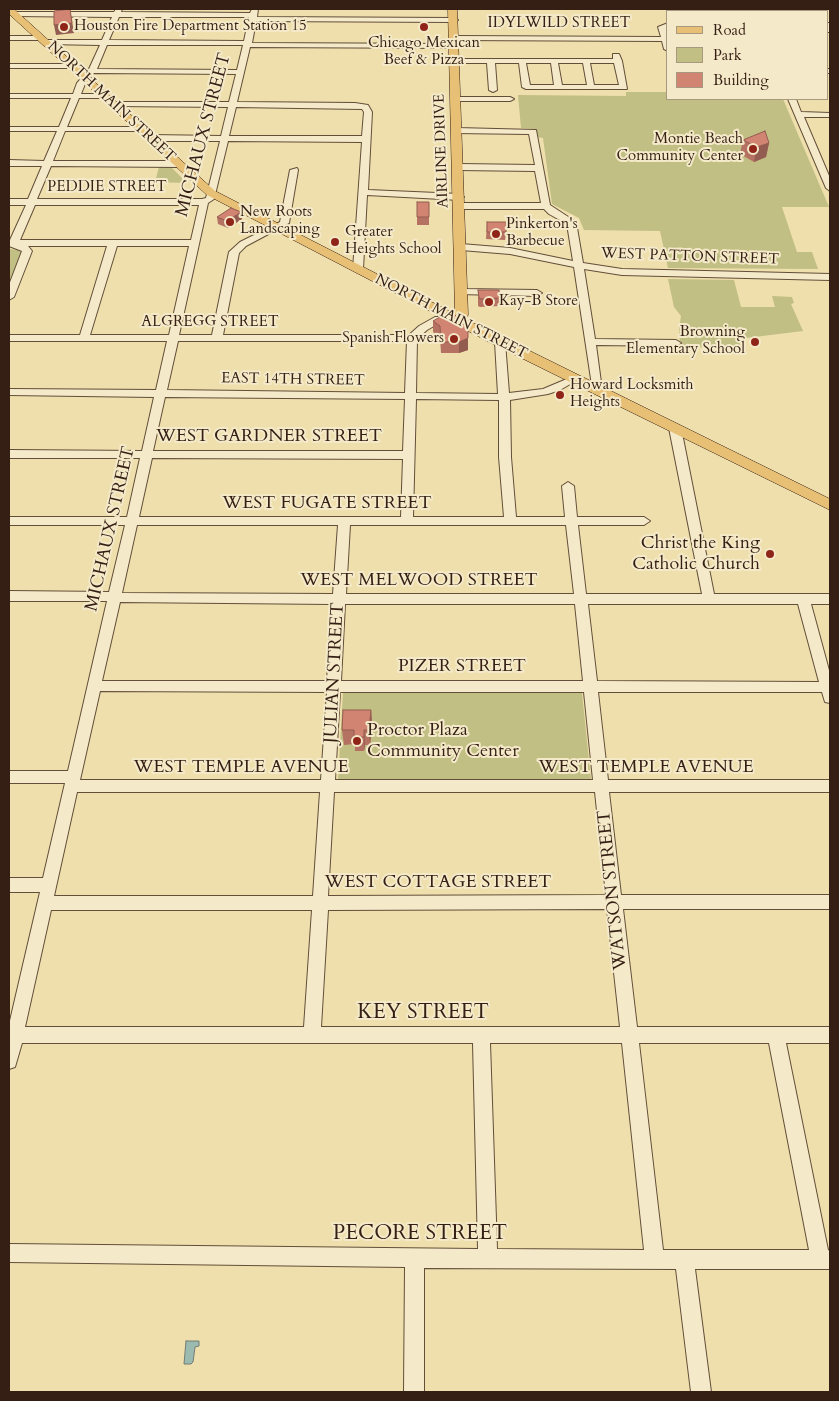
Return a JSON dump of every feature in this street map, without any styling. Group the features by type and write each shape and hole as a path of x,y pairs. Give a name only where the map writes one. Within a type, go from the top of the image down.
{"main road":[{"name":"AIRLINE DRIVE","path":"453,9 462,292 462,315 455,319"},
{"name":"NORTH MAIN STREET","path":"12,11 82,72 109,100 178,164 208,197 275,226 500,342 830,505"}],"street":[{"path":"12,11 254,14 454,20"},
{"path":"11,243 31,202 62,128 80,83 82,72 104,42 118,12"},
{"name":"MICHAUX STREET","path":"9,1061 15,1035 14,1013 45,902 195,243 225,138 254,14"},
{"path":"665,26 664,38 666,44"},
{"name":"IDYLWILD STREET","path":"9,38 104,42 247,44 664,38"},
{"path":"455,61 491,61 522,61 586,61 617,59 624,87 526,87 522,61"},
{"path":"491,61 493,90"},
{"path":"554,61 558,87"},
{"path":"586,61 591,87"},
{"path":"9,66 82,72 241,72"},
{"path":"9,96 75,96 109,100 233,104 358,105 367,109 358,269"},
{"path":"456,99 510,99"},
{"path":"792,100 830,188"},
{"path":"799,114 830,114"},
{"path":"9,128 140,129"},
{"path":"458,131 533,132 546,206"},
{"path":"150,138 366,139"},
{"path":"819,162 830,162"},
{"path":"9,163 178,164"},
{"path":"459,167 540,168"},
{"path":"217,337 234,252 243,244 285,220 294,170"},
{"path":"363,192 460,201 546,206 573,224 597,390"},
{"name":"PEDDIE STREET","path":"9,202 208,197"},
{"path":"11,243 195,243"},
{"path":"9,297 27,252 22,245 11,243"},
{"path":"84,338 113,243"},
{"name":"WEST PATTON STREET","path":"461,247 510,251 578,266 622,272 830,277"},
{"path":"462,292 537,292"},
{"path":"407,521 412,338 423,328 439,319 455,319"},
{"name":"ALGREGG STREET","path":"9,338 412,338"},
{"path":"500,342 510,521"},
{"path":"590,342 676,343"},
{"name":"EAST 14TH STREET","path":"9,392 161,392 504,397 536,394 556,388 574,379"},
{"path":"675,428 709,599"},
{"name":"WEST GARDNER STREET","path":"9,454 409,455"},
{"path":"568,486 572,521"},
{"name":"WEST FUGATE STREET","path":"9,521 644,521"},
{"name":"JULIAN STREET","path":"312,1035 344,521"},
{"name":"WATSON STREET","path":"572,521 654,1258"},
{"name":"WEST MELWOOD STREET","path":"9,596 115,597 129,599 830,599"},
{"path":"803,599 829,690"},
{"name":"PIZER STREET","path":"94,686 591,686 829,690"},
{"name":"WEST TEMPLE AVENUE","path":"9,777 72,782 327,787 830,786"},
{"path":"9,885 49,885"},
{"name":"WEST COTTAGE STREET","path":"45,902 830,902"},
{"name":"KEY STREET","path":"15,1035 830,1035"},
{"path":"482,1035 488,1258"},
{"path":"776,1035 825,1260"},
{"name":"PECORE STREET","path":"9,1253 415,1258 825,1260"},
{"path":"414,1392 415,1258"},
{"path":"684,1259 701,1392"}],"green space":[{"path":"626,92 666,92 666,100 783,100 829,207 782,207 797,252 812,252 818,269 668,268 660,231 584,230 579,218 552,204 543,138 537,137 536,129 521,128 518,95 626,96"},
{"path":"159,167 171,167 187,183 155,182"},
{"path":"9,249 19,250 22,253 9,288"},
{"path":"668,279 734,280 741,307 775,307 772,296 792,297 794,303 791,304 803,331 738,339 742,348 680,347 679,329 681,316 674,307"},
{"path":"343,692 582,693 591,780 338,780"}],"water":[{"path":"186,1341 199,1341 199,1346 195,1347 191,1364 184,1364"}],"building":[{"path":"70,9 72,23 54,25 54,11"},
{"path":"765,131 769,143 757,147 743,140"},
{"path":"417,202 429,202 429,217 417,217"},
{"path":"231,208 241,212 227,221 217,217"},
{"path":"487,222 506,222 506,232 487,232"},
{"path":"478,290 499,290 500,298 481,299 479,298"},
{"path":"447,313 457,316 458,322 468,327 468,338 459,342 441,342 440,326 433,321"},
{"path":"343,710 371,710 369,730 364,730 364,737 354,737 354,730 342,730"}],"place":[{"name":"Houston Fire Department Station 15","path":"64,27"},
{"name":"Chicago Mexican Beef & Pizza","path":"424,27"},
{"name":"Montie Beach Community Center","path":"753,149"},
{"name":"New Roots Landscaping","path":"230,222"},
{"name":"Pinkerton's Barbecue","path":"496,234"},
{"name":"Greater Heights School","path":"335,242"},
{"name":"Kay-B Store","path":"489,302"},
{"name":"Spanish Flowers","path":"454,339"},
{"name":"Browning Elementary School","path":"755,342"},
{"name":"Howard Locksmith Heights","path":"560,395"},
{"name":"Christ the King Catholic Church","path":"770,554"},
{"name":"Proctor Plaza Community Center","path":"357,741"}]}
